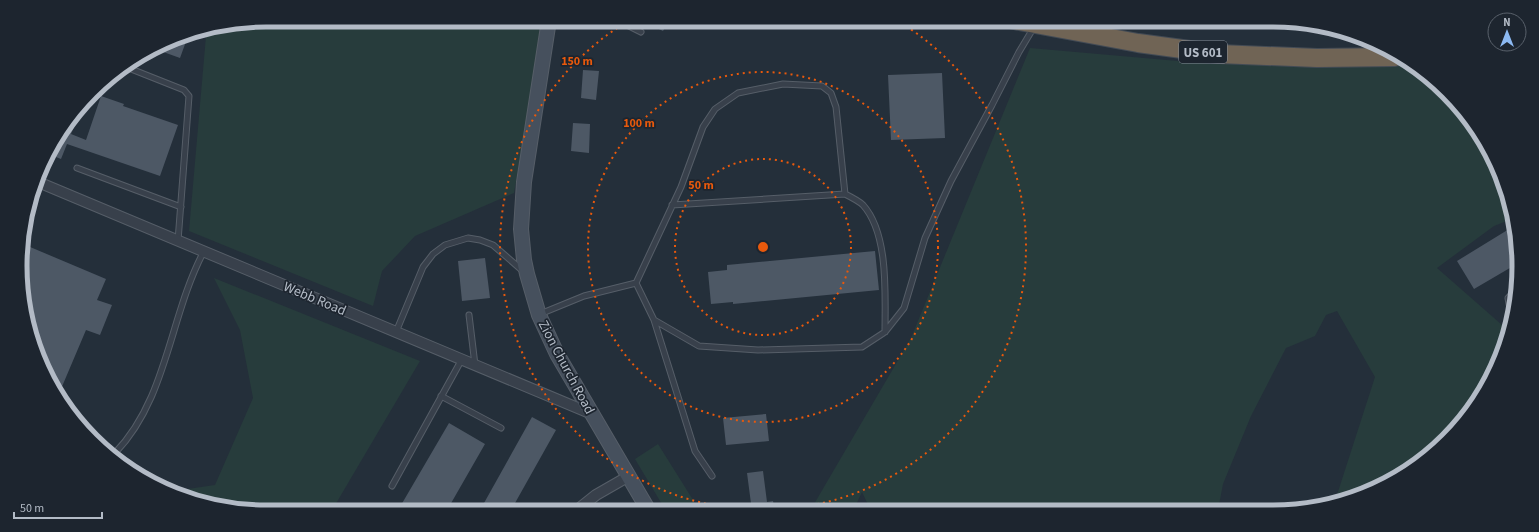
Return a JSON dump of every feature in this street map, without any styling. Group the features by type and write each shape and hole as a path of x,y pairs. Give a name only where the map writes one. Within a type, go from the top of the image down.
{"highway":[{"name":"US 601","path":"1060,27 1138,43 1219,54 1317,58 1388,57"}],"street":[{"name":"Zion Church Road","path":"548,27 524,182 522,229 524,260 539,315 557,354 645,505"},
{"name":"Webb Road","path":"42,184 592,414"},
{"path":"584,505 596,495 629,476"}],"lane":[{"path":"631,27 641,32"},
{"path":"654,320 699,346 758,350 862,347 885,332 904,308 925,238 951,181 1019,52 1037,27"},
{"path":"131,69 184,90 189,96 178,241"},
{"path":"636,283 681,187 702,127 715,109 738,93 783,84 822,86 831,94 836,107 845,194"},
{"path":"77,168 181,207"},
{"path":"672,205 845,194 862,204 874,219 884,259 885,332"},
{"path":"396,332 423,267 433,254 445,245 468,238 480,240 494,245 527,274"},
{"path":"116,452 128,439 150,401 176,328 185,294 194,269 204,251"},
{"path":"539,315 584,296 636,283"},
{"path":"636,283 654,320 695,451 712,476"},
{"path":"469,315 476,365"},
{"path":"392,486 462,359"},
{"path":"441,396 501,428"}],"green space":[{"path":"266,27 540,27 532,87 514,193 415,236 382,271 373,306 189,231 206,35 235,29"},
{"path":"1030,48 1212,64 1401,64 1431,86 1453,108 1472,133 1494,175 1504,204 1507,221 1494,226 1437,268 1504,327 1494,357 1480,386 1453,424 1431,446 1406,465 1379,480 1336,497 1375,377 1337,311 1326,315 1315,336 1286,348 1251,416 1223,484 1219,505 868,505 862,492 856,505 814,505 911,338"},
{"path":"214,278 420,361 335,505 266,505 235,503 204,497 183,490 215,485 253,398 240,330"},
{"path":"658,444 696,505 662,505 635,459"}],"building":[{"path":"655,27 665,27 663,31"},
{"path":"186,41 180,58 161,51"},
{"path":"583,70 599,71 596,100 581,98"},
{"path":"942,73 945,138 891,140 888,75"},
{"path":"101,96 124,104 123,106 178,125 160,176 67,144 61,159 54,156 67,133 76,122 71,134 86,140"},
{"path":"573,123 590,124 589,153 571,151"},
{"path":"1509,229 1512,267 1474,289 1457,261"},
{"path":"28,246 106,279 97,300 112,305 100,335 86,330 61,389 45,357 35,328 29,297 27,266"},
{"path":"875,251 879,290 733,304 733,302 711,304 708,272 727,270 727,265"},
{"path":"485,258 490,298 462,301 458,261"},
{"path":"766,414 769,441 726,445 723,418"},
{"path":"532,417 556,430 514,505 483,505"},
{"path":"449,423 485,444 450,505 401,505"},
{"path":"763,471 767,502 773,501 774,505 751,505 747,473"}]}
